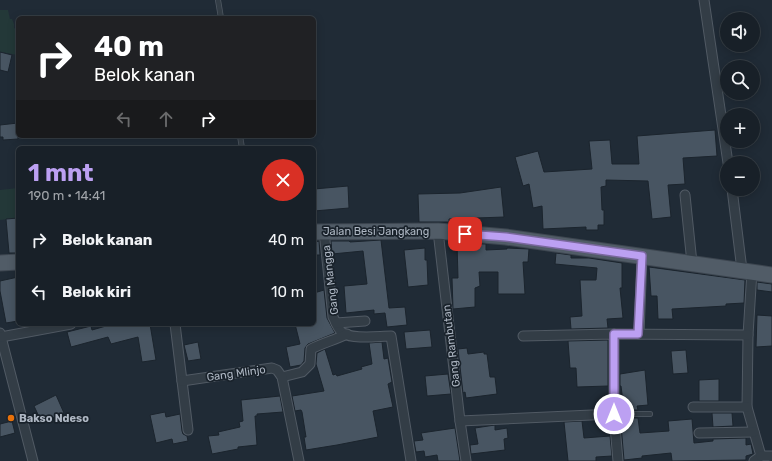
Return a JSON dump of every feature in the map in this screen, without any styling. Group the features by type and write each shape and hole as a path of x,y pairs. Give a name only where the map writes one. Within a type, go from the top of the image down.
{"main road":[{"name":"Jalan Besi Jangkang","path":"319,231 438,231 506,237 772,275"},
{"path":"0,263 16,262"}],"street":[{"path":"704,0 727,156"},
{"path":"685,195 692,263"},
{"path":"733,196 747,271 747,407 754,432 758,458 772,457"},
{"name":"Gang Mangga","path":"319,231 333,317 336,323 365,321"},
{"name":"Gang Rambutan","path":"438,231 466,461"},
{"path":"638,334 642,256"},
{"path":"336,323 343,332 355,336 391,336 411,461"},
{"path":"33,461 0,335 58,326"},
{"path":"175,326 188,430"},
{"path":"282,377 302,372 310,364 311,349 334,341 347,334"},
{"path":"523,336 614,334 748,335"},
{"path":"614,334 614,414 618,461"},
{"name":"Gang Mlinjo","path":"182,381 272,368 277,370 282,377 300,461"},
{"path":"693,407 747,407"},
{"path":"460,421 614,414"},
{"path":"699,433 754,432"}],"lane":[{"path":"218,0 221,16"},
{"path":"614,414 650,414"}],"green space":[{"path":"0,10 8,10 10,19 12,19 14,28 16,29 16,55 0,52"},
{"path":"16,188 16,218 0,220 0,190"}],"building":[{"path":"0,52 12,55 8,72 0,70"},
{"path":"16,123 16,138 18,139 3,140 3,137 0,137 0,125"},
{"path":"715,130 717,156 683,158 685,184 668,185 671,217 652,219 648,181 606,180 606,186 601,187 604,225 598,225 598,230 586,230 586,227 543,229 542,206 533,208 529,184 523,186 515,157 538,151 544,172 592,169 589,141 610,140 612,164 639,164 637,136"},
{"path":"348,186 349,208 316,211 316,189"},
{"path":"501,187 504,217 449,219 449,222 419,222 418,194 460,193"},
{"path":"16,218 16,253 9,253 6,219"},
{"path":"381,240 389,308 405,307 407,325 387,327 385,313 374,314 374,310 346,313 344,286 367,284 363,251 332,254 331,241 350,242"},
{"path":"319,241 320,255 316,255 316,242"},
{"path":"457,243 486,244 486,250 507,248 529,249 528,262 523,262 525,294 498,294 498,272 479,272 480,286 475,288 475,307 453,309 452,278 458,278"},
{"path":"425,248 428,285 408,287 404,250"},
{"path":"556,253 571,255 571,258 589,258 622,263 622,288 620,288 623,318 607,319 608,328 571,329 570,317 582,316 580,280 596,280 597,268 555,264"},
{"path":"649,267 745,280 744,303 726,304 726,306 672,309 673,319 658,319 657,296 651,296"},
{"path":"16,277 16,321 6,323 0,291 0,281"},
{"path":"757,282 772,284 772,292 757,290"},
{"path":"324,290 327,318 335,333 308,344 305,348 304,361 301,365 290,367 286,347 300,344 296,326 316,326 316,292"},
{"path":"757,315 772,316 772,346 756,347"},
{"path":"91,326 92,330 106,326 150,326 156,360 142,362 138,337 111,344 108,337 71,347 67,332"},
{"path":"430,330 432,347 406,349 404,332"},
{"path":"608,340 608,386 577,387 576,368 570,368 568,341"},
{"path":"198,342 201,359 188,361 184,345"},
{"path":"382,342 384,359 388,358 392,382 388,384 393,407 373,411 378,437 306,450 304,437 306,437 302,412 301,410 295,411 292,396 324,391 316,364 317,353 325,349 333,375 336,374 337,376 362,369 361,367 372,364 369,343"},
{"path":"467,348 468,354 484,352 484,354 487,354 490,377 495,377 497,394 466,398 465,392 463,393 458,349"},
{"path":"686,350 688,373 673,374 671,351"},
{"path":"645,370 648,405 637,406 638,410 624,410 620,386 620,374"},
{"path":"448,374 451,394 427,396 425,376"},
{"path":"719,379 719,401 699,401 699,380"},
{"path":"56,395 64,413 42,423 34,406"},
{"path":"280,396 283,412 257,414 257,416 255,416 257,445 238,447 238,449 212,454 208,436 219,435 218,432 240,427 239,422 243,421 241,400"},
{"path":"165,412 166,417 180,414 182,431 183,434 187,436 188,441 173,444 172,439 156,443 150,415"},
{"path":"712,413 732,413 733,426 713,427"},
{"path":"624,418 638,418 640,433 669,431 668,421 692,419 694,443 713,441 713,439 746,438 746,445 751,444 753,454 746,456 746,460 672,461 671,453 642,456 642,458 624,460 621,425 625,424"},
{"path":"12,421 15,433 0,437 0,424"},
{"path":"582,421 584,438 610,436 612,456 596,457 596,461 568,461 564,422"},
{"path":"495,425 495,430 507,428 508,438 504,439 505,450 471,454 470,445 478,444 475,428"},
{"path":"455,428 460,461 438,461 437,455 425,457 424,451 416,452 414,441 423,440 421,433"}],"place":[{"name":"Bakso Ndeso","path":"11,418"}],"route":[{"path":"465,234 506,237 642,256 638,334 614,334 614,414"}]}
